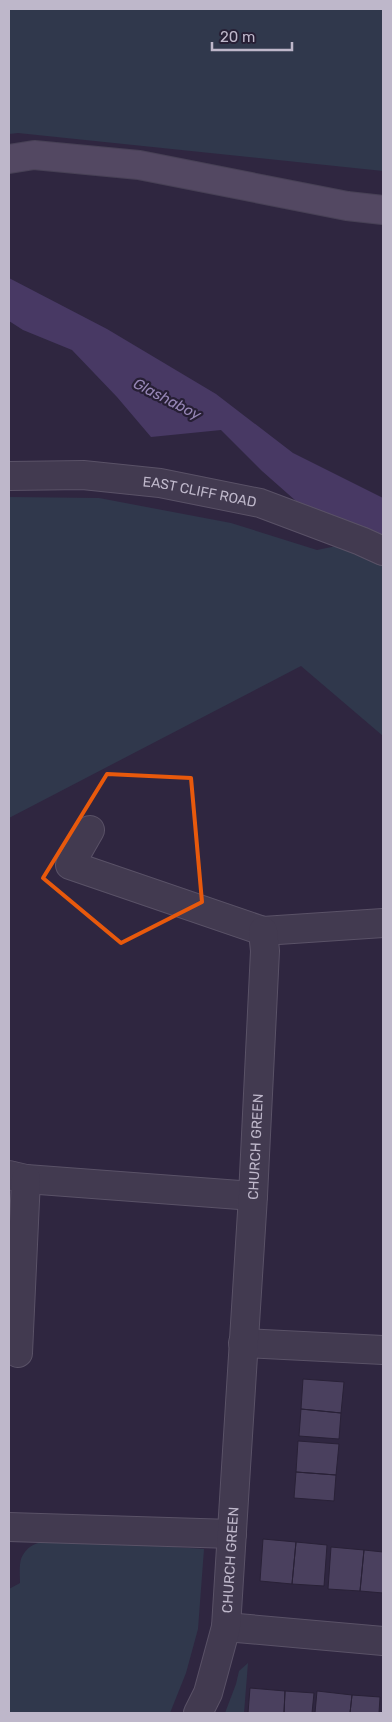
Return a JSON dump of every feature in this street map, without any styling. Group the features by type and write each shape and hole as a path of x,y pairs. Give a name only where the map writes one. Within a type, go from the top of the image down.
{"main road":[{"path":"9,159 34,156 139,165 338,204 383,210"}],"street":[{"name":"EAST CLIFF ROAD","path":"9,476 83,475 160,483 260,503 383,551"},
{"path":"90,830 70,865 264,941 383,923"},
{"name":"CHURCH GREEN","path":"198,1713 208,1693 226,1627 252,1196 264,941"},
{"path":"18,1353 15,1295 18,1177 252,1196"},
{"path":"243,1343 383,1350"},
{"path":"9,1527 232,1534"},
{"path":"226,1627 383,1641"}],"highlighted area":[{"path":"107,774 191,778 202,902 121,943 43,878"}],"shaded area":[{"path":"9,9 383,9 383,171 18,133 9,134"},
{"path":"9,497 99,498 231,523 317,550 361,541 383,551 383,736 301,666 9,818"},
{"path":"77,1540 204,1549 198,1629 186,1673 170,1713 9,1713 9,1589 20,1583 21,1559 31,1546 44,1541"},
{"path":"248,1663 244,1713 225,1713 239,1671"}],"water":[{"name":"Glashaboy","path":"9,278 107,329 216,394 293,453 383,498 383,538 296,501 262,471 221,430 151,437 117,397 72,350 23,330 9,321"}],"building":[{"path":"303,1379 344,1382 341,1413 301,1409"},
{"path":"301,1409 341,1413 339,1439 299,1436"},
{"path":"298,1441 339,1444 336,1475 296,1472"},
{"path":"296,1472 336,1475 334,1501 294,1498"},
{"path":"263,1539 296,1542 292,1584 260,1581"},
{"path":"296,1542 327,1545 324,1586 292,1584"},
{"path":"331,1547 364,1550 360,1591 328,1589"},
{"path":"364,1550 383,1552 383,1593 360,1591"},
{"path":"250,1688 285,1691 284,1713 248,1713"},
{"path":"285,1691 314,1693 312,1713 284,1713"},
{"path":"317,1691 352,1695 350,1713 315,1713"},
{"path":"352,1695 380,1697 379,1713 350,1713"}]}
